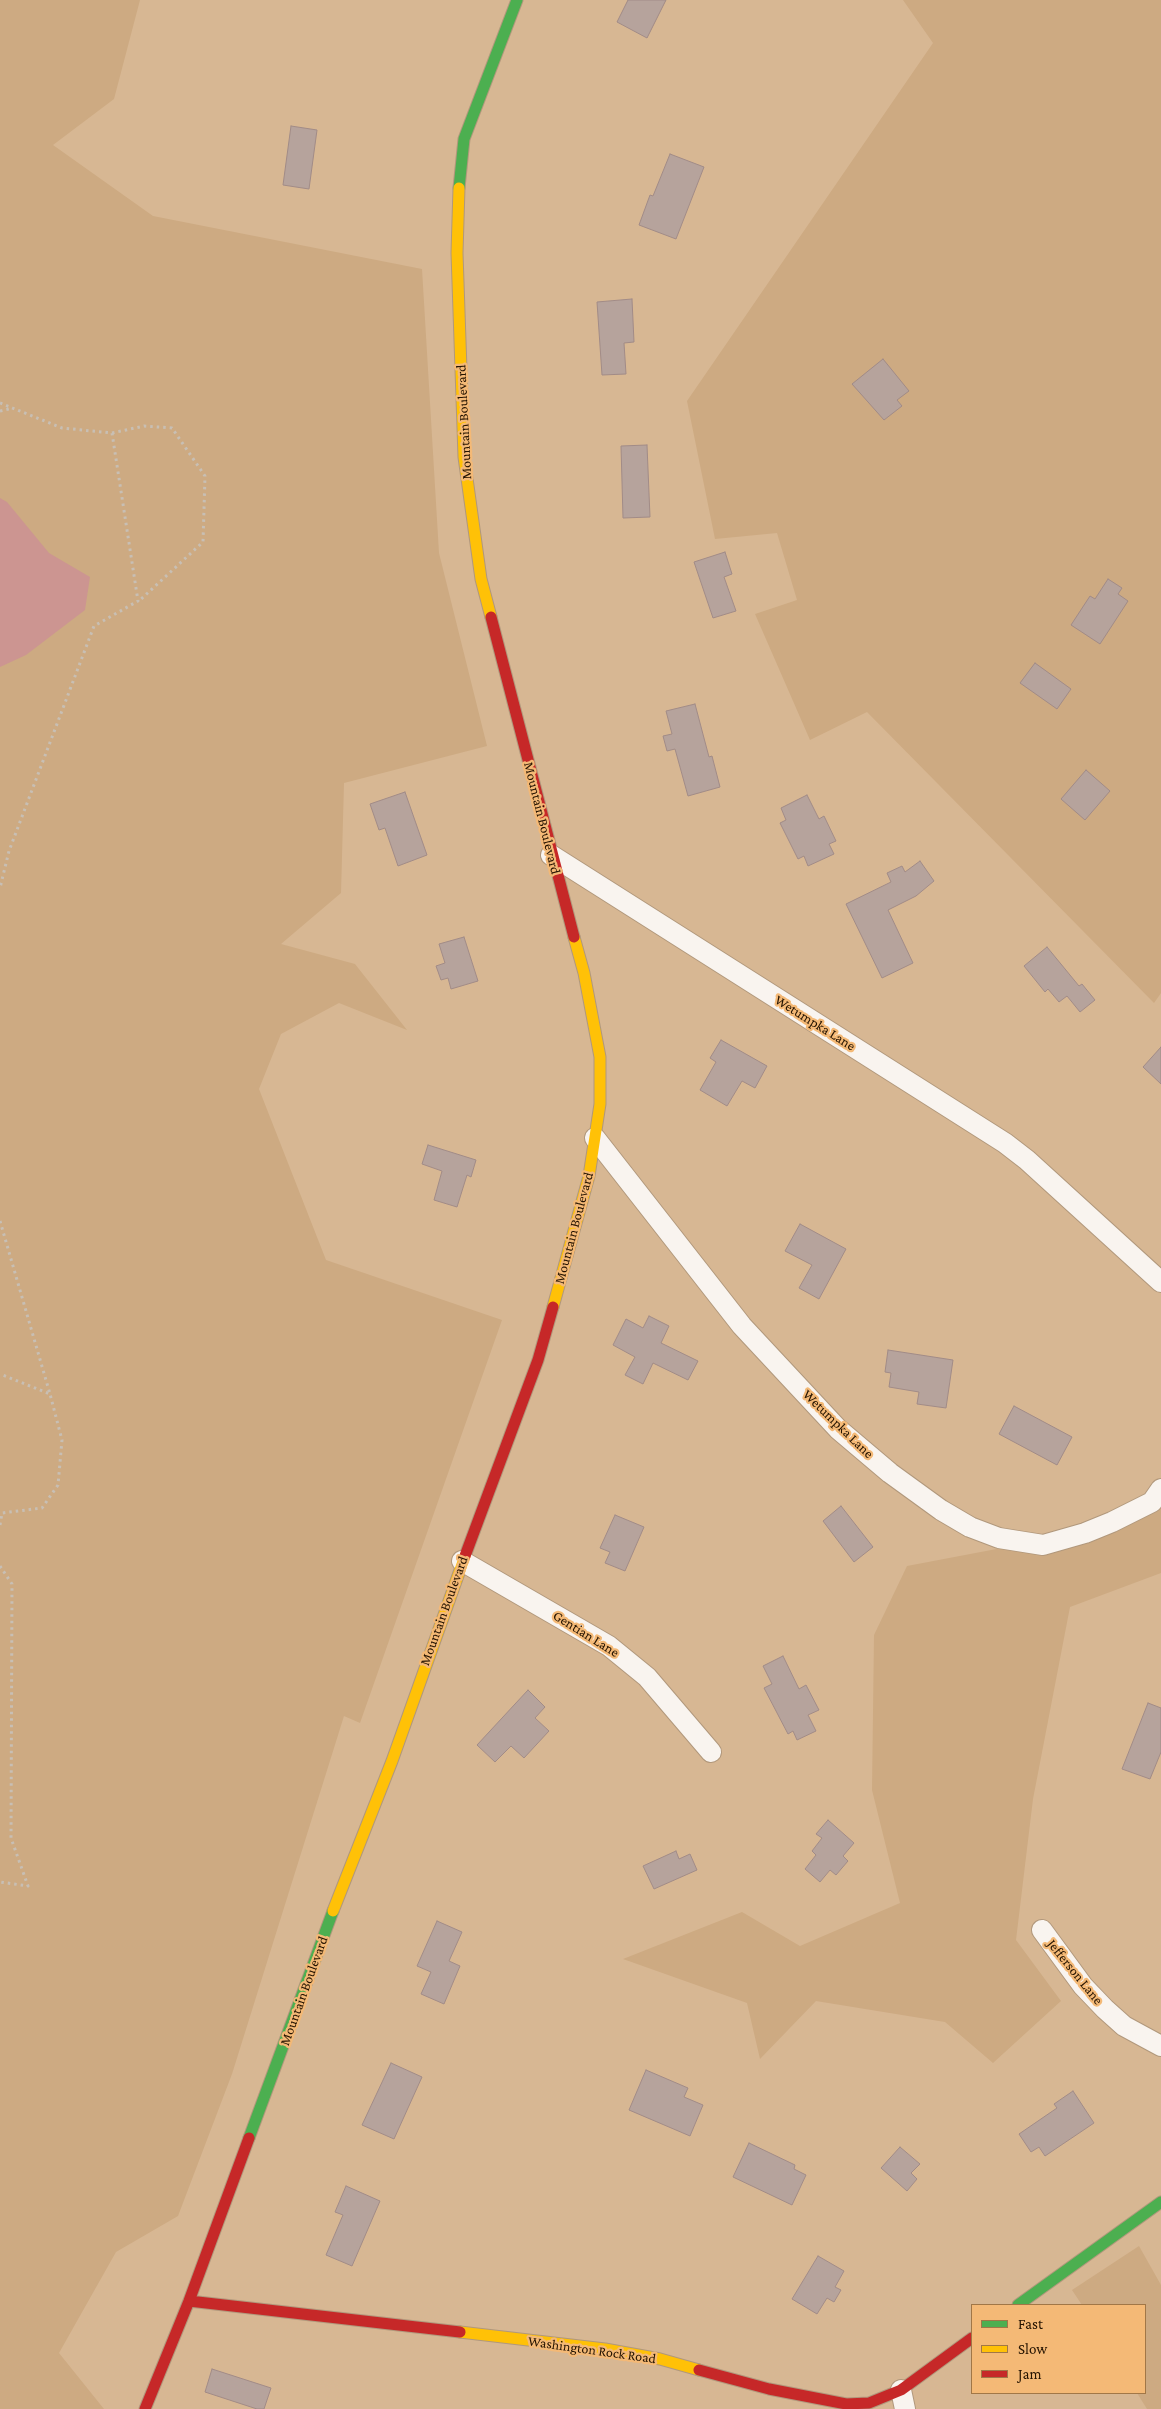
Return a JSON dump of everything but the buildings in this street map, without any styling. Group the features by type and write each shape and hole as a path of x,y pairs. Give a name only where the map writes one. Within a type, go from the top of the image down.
{"street":[{"name":"Mountain Boulevard","path":"146,2409 189,2301 312,1968 392,1761 462,1561 538,1360 589,1176 595,1138 600,1104 600,1057 584,973 551,855 481,579 464,457 457,253 459,171 464,139 479,95 517,0"},
{"name":"Wetumpka Lane","path":"551,855 1005,1143 1027,1160 1161,1282"},
{"name":"Wetumpka Lane","path":"595,1138 748,1332 838,1429 890,1473 941,1510 970,1527 999,1538 1043,1544 1085,1534 1112,1522 1152,1502 1161,1489"},
{"name":"Gentian Lane","path":"462,1561 609,1646 647,1677 711,1752"},
{"name":"Jefferson Lane","path":"1042,1930 1083,1986 1105,2009 1124,2026 1161,2046"},
{"path":"1019,2304 1161,2202"},
{"name":"Washington Rock Road","path":"189,2301 605,2350 660,2359 769,2389 846,2404 903,2399 971,2339"}],"path":[{"path":"0,403 10,409 62,428 112,433 144,426 172,428 205,476 203,542 138,601 94,626 9,851 0,888"},
{"path":"0,411 10,409"},
{"path":"112,433 138,601"},
{"path":"0,1221 62,1440 58,1485 42,1508 2,1514 0,1525"},
{"path":"0,1374 50,1394"},
{"path":"0,1566 12,1584 11,1838 28,1886 0,1882"}],"shaded area":[{"path":"0,0 140,0 114,99 53,145 153,216 422,269 439,553 487,746 344,783 341,893 281,944 355,964 407,1030 339,1003 281,1034 259,1089 326,1260 502,1320 360,1723 344,1716 232,2074 178,2216 116,2252 59,2353 104,2409 0,2409"},
{"path":"903,0 1161,0 1161,993 1154,1003 867,712 810,740 755,614 797,600 777,533 715,539 687,401 933,43"},
{"path":"0,498 7,502 49,553 90,577 85,610 26,655 0,667"},
{"path":"1161,1487 1161,1573 1070,1607 1033,1799 1016,1940 1061,2001 993,2063 945,2022 816,2001 760,2059 747,2003 623,1959 742,1912 800,1946 900,1903 872,1790 874,1635 907,1566 1065,1536"},
{"path":"1139,2246 1161,2285 1161,2409 1147,2409 1138,2394 1146,2394 1146,2304 1081,2304 1072,2290"}],"traffic: fast":[{"path":"459,188 464,139 517,0"},
{"path":"249,2138 333,1911"},
{"path":"1019,2304 1161,2202"}],"traffic: slow":[{"path":"459,188 457,253 464,457 481,579 491,617"},
{"path":"553,1307 589,1176 600,1104 600,1057 584,973 574,937"},
{"path":"333,1911 392,1761 465,1556"},
{"path":"460,2332 605,2349 660,2359 699,2370"}],"traffic: jam":[{"path":"491,617 574,937"},
{"path":"465,1556 538,1360 553,1307"},
{"path":"145,2409 189,2301 249,2138"},
{"path":"189,2301 460,2332"},
{"path":"699,2370 769,2389 846,2404 869,2403 901,2390 971,2339"}]}
